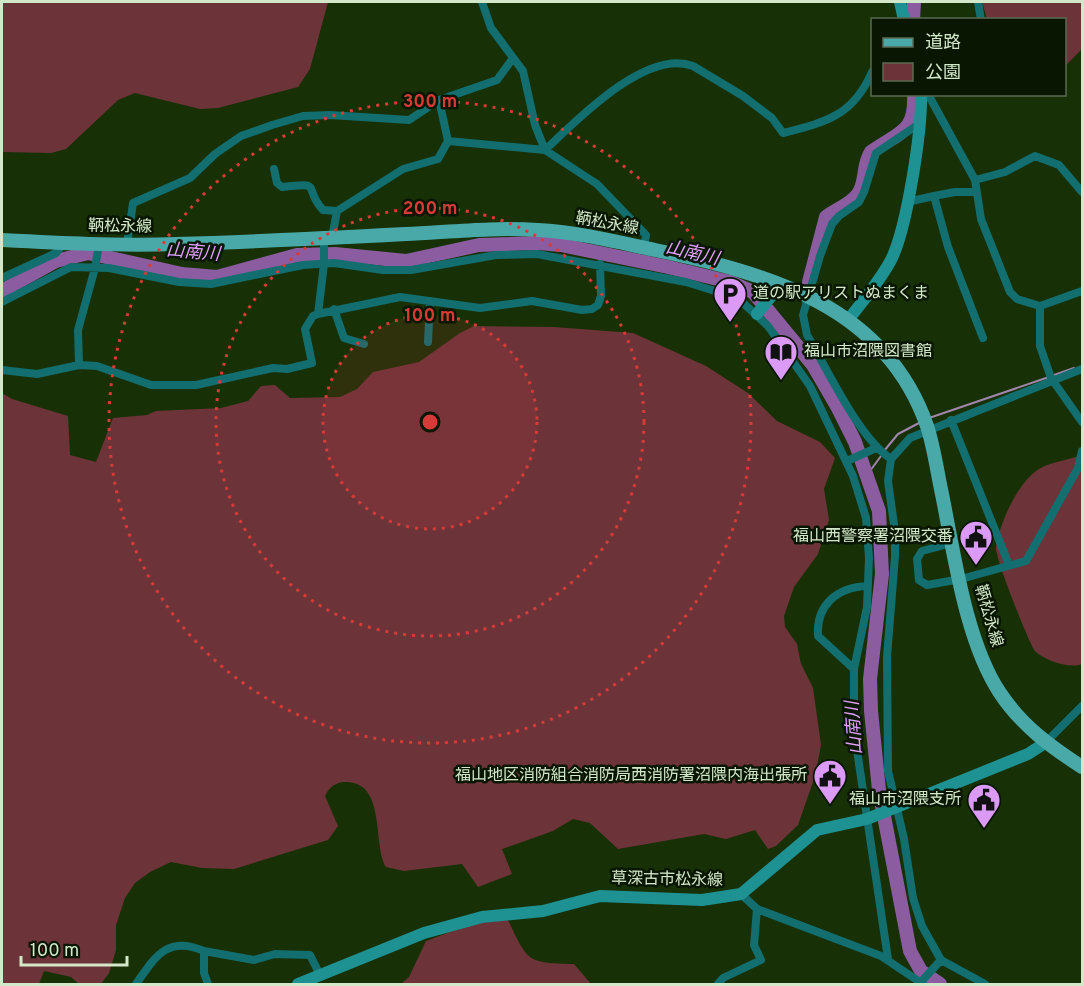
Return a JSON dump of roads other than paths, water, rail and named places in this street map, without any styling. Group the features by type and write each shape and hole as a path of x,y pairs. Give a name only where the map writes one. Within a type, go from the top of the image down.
{"main road":[{"path":"900,2 904,18"},
{"path":"849,319 884,273 893,256 907,202 921,96"},
{"name":"鞆松永線","path":"2,240 65,242 99,246 327,241 538,230 644,248 736,268 775,290 809,296 849,319 884,350 897,368 926,423 978,649 987,669 1000,693 1045,743 1083,767"},
{"path":"758,312 775,290"},
{"name":"草深古市松永線","path":"298,984 424,933 482,917 543,911 600,896 702,900 741,894 817,830 868,818 1028,754 1045,743"}],"street":[{"path":"482,2 491,28 523,71 535,125 545,150"},
{"path":"978,2 981,18"},
{"path":"127,244 133,203 190,178 215,154 242,136 303,116 356,115 409,120 439,100 497,80 513,58"},
{"path":"545,150 585,112 646,69 686,63 693,66 742,96 772,118 783,133 834,117 848,109 862,94 871,76"},
{"path":"929,96 975,180 981,219 1010,292 1017,299 1040,306 1083,291"},
{"path":"274,169 277,183 282,187 307,184 312,186 323,210 337,211 403,168 438,159 448,141 439,100"},
{"path":"919,124 876,153 859,202 838,216 832,224 803,315 807,335 862,431 881,453 888,481 895,556 887,694 888,771 893,808 913,898 922,926 938,962 985,984"},
{"path":"448,141 545,150 597,184 646,236 644,248"},
{"path":"975,180 1005,172 1035,156 1059,165 1083,192"},
{"path":"907,202 934,195 976,192"},
{"path":"934,195 948,247 983,338"},
{"path":"318,314 327,241 337,211"},
{"path":"2,278 56,253 65,242"},
{"path":"79,365 78,330 96,266 99,246"},
{"path":"2,302 71,267 96,266 179,282 203,284 225,282 324,262 383,270 411,270 496,255 537,254 600,264 686,282 731,296 758,312 810,386 849,460 866,518 868,586 862,639 854,669 854,730 888,959"},
{"path":"2,370 37,374 79,365 97,366 151,385 196,385 273,368 309,366 312,363 305,329 313,316 318,314 400,297 490,308 532,301 582,310 592,309 598,305 602,296 600,264"},
{"path":"428,342 430,301"},
{"path":"1040,306 1040,346 1051,377 1083,422"},
{"path":"334,309 344,338 364,344"},
{"path":"849,460 881,453 910,438 926,423 951,420 1051,377 1083,369"},
{"path":"951,420 1009,565"},
{"path":"952,543 922,551 918,559 919,580 927,585 961,579 1026,561 1078,468 1083,451"},
{"path":"854,669 818,636 817,620 829,598 852,586 868,586"},
{"path":"1045,743 1083,706"},
{"path":"741,894 757,909 888,959 922,983 938,962"},
{"path":"718,984 723,978 761,960 754,945 757,909"},
{"path":"136,984 155,957 165,949 191,945 204,951 254,960 275,954 310,955 320,975"},
{"path":"204,951 204,973 208,984"}],"waterway":[{"path":"913,18 914,2"},
{"path":"809,282 826,217 858,194 863,184 866,162 871,152 904,130 909,124 914,107 914,96"},
{"name":"山南川","path":"2,291 56,261 88,253 182,274 217,277 297,255 335,254 406,261 479,245 539,243 561,245 668,267 730,282 753,292 813,365 838,408 855,442 879,511 882,574 870,679 879,790 910,951 921,971 940,984"},
{"path":"1054,375 1074,368"},
{"path":"929,418 1049,377"},
{"path":"884,451 898,434 919,423"},
{"path":"867,475 881,456"}],"place":[{"name":"道の駅アリストぬまくま","path":"730,323"},
{"name":"福山市沼隈図書館","path":"781,381"},
{"name":"福山西警察署沼隈交番","path":"976,566"},
{"name":"福山地区消防組合消防局西消防署沼隈内海出張所","path":"830,805"},
{"name":"福山市沼隈支所","path":"984,829"}]}
